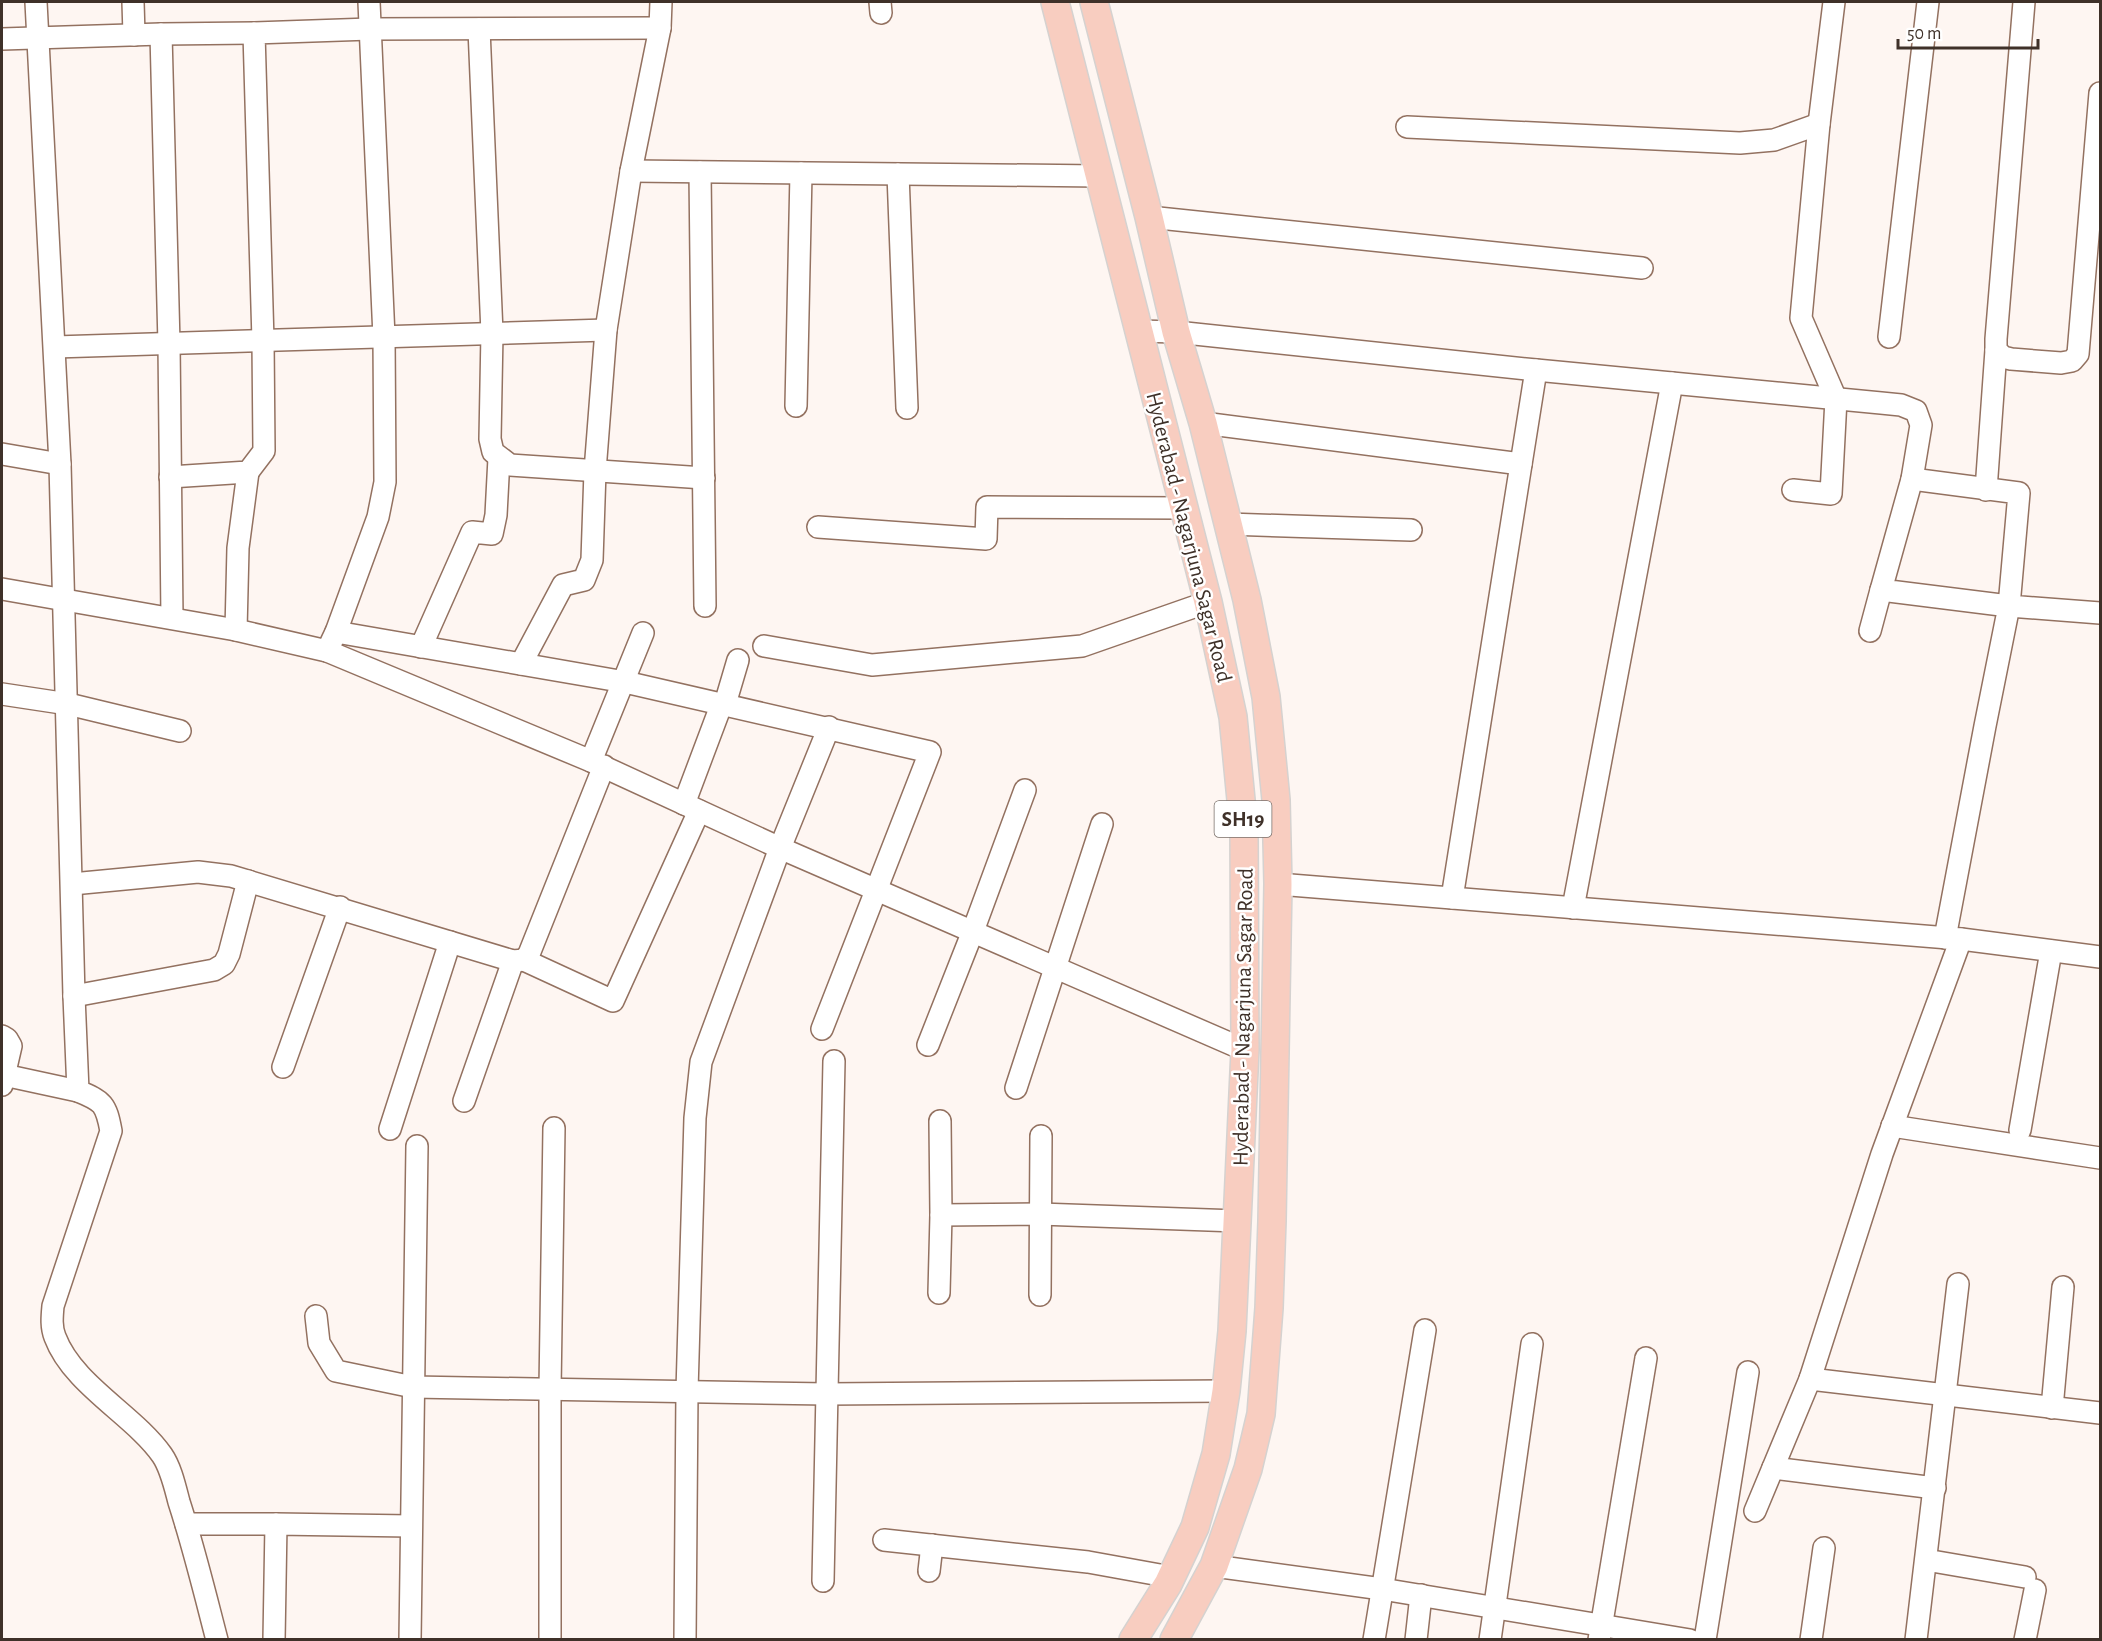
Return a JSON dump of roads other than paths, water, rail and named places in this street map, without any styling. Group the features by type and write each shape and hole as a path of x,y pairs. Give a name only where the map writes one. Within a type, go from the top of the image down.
{"main road":[{"name":"Hyderabad - Nagarjuna Sagar Road","path":"1055,2 1208,602 1233,717 1244,831 1245,1050 1232,1331 1226,1391 1216,1454 1198,1517 1171,1577 1133,1640"},
{"name":"Hyderabad - Nagarjuna Sagar Road","path":"1094,2 1176,332 1203,423 1247,600 1266,697 1276,800 1278,884 1272,1221 1266,1359 1261,1414 1248,1469 1214,1566 1174,1640"}],"street":[{"path":"36,2 60,464 78,1091"},
{"path":"133,2 134,35"},
{"path":"332,642 378,517 385,482 384,337 369,2"},
{"path":"521,664 563,585 584,580 592,560 595,471 606,330 631,171 660,28 661,2"},
{"path":"1793,490 1831,494 1836,399 1801,318 1819,124 1834,2"},
{"path":"1889,337 1928,2"},
{"path":"1986,490 2024,2"},
{"path":"479,28 492,333 490,439 493,452 510,465 704,478"},
{"path":"2,39 370,29 660,28"},
{"path":"236,630 238,548 248,472 264,451 254,33"},
{"path":"161,34 169,344 172,618"},
{"path":"1996,350 2003,357 2011,359 2061,363 2072,361 2078,354 2100,93"},
{"path":"1407,128 1740,143 1774,140 1819,124"},
{"path":"631,171 1100,176"},
{"path":"700,172 705,606"},
{"path":"796,406 801,173"},
{"path":"898,174 907,408"},
{"path":"1149,217 1642,268"},
{"path":"55,347 606,330"},
{"path":"1139,331 1176,332 1901,405 1916,411 1921,425 1912,478 1870,631"},
{"path":"1452,898 1536,370"},
{"path":"1573,908 1672,383"},
{"path":"1203,423 1521,464"},
{"path":"2,454 60,464"},
{"path":"421,647 472,532 492,534 496,515 498,458"},
{"path":"170,477 248,472"},
{"path":"1755,1511 1810,1379 1953,938 1985,726 2009,606 2019,493 1912,478"},
{"path":"818,527 986,539 987,507 1183,508"},
{"path":"1228,524 1411,530"},
{"path":"2,589 65,598 236,630 332,642 421,647 625,682 930,752 822,1029"},
{"path":"1881,590 2009,606 2100,614"},
{"path":"764,646 872,665 1082,646 1208,602"},
{"path":"464,1101 519,960 530,954 643,633"},
{"path":"332,642 780,848 1245,1050"},
{"path":"72,884 198,872 214,873 340,907 450,942 519,960 613,1001 691,808 738,660"},
{"path":"2,694 68,704 180,731"},
{"path":"685,1640 687,1391 695,1119 701,1062 780,848 829,727"},
{"path":"928,1045 1025,790"},
{"path":"1016,1088 1102,824"},
{"path":"74,996 214,970 224,964 229,954 248,881"},
{"path":"1278,884 1953,938 2100,957"},
{"path":"283,1066 340,907"},
{"path":"390,1129 450,942"},
{"path":"2020,1130 2051,951"},
{"path":"2,1036 12,1046 3,1080 78,1091 100,1100 107,1111 111,1131 53,1306 51,1322 54,1336 65,1358 164,1457 186,1524 217,1640"},
{"path":"823,1581 834,1061"},
{"path":"939,1293 940,1121"},
{"path":"1892,1126 2100,1158"},
{"path":"550,1640 550,1389 554,1128"},
{"path":"1040,1295 1041,1136"},
{"path":"410,1640 417,1146"},
{"path":"941,1215 1040,1214 1237,1221"},
{"path":"1916,1640 1958,1284"},
{"path":"2052,1408 2063,1287"},
{"path":"315,1316 319,1343 336,1371 414,1387 827,1394 1226,1391"},
{"path":"1374,1640 1425,1330"},
{"path":"1490,1640 1532,1344"},
{"path":"1600,1632 1646,1358"},
{"path":"1705,1640 1748,1372"},
{"path":"1810,1379 2100,1413"},
{"path":"1773,1468 1935,1488"},
{"path":"186,1524 411,1526"},
{"path":"274,1640 276,1524"},
{"path":"884,1540 1088,1562 1171,1577"},
{"path":"928,1571 932,1545"},
{"path":"1811,1640 1824,1548"},
{"path":"1926,1560 2030,1583 2025,1640"},
{"path":"1214,1566 1494,1607 1600,1632 1690,1640"},
{"path":"1416,1640 1422,1595"}]}
